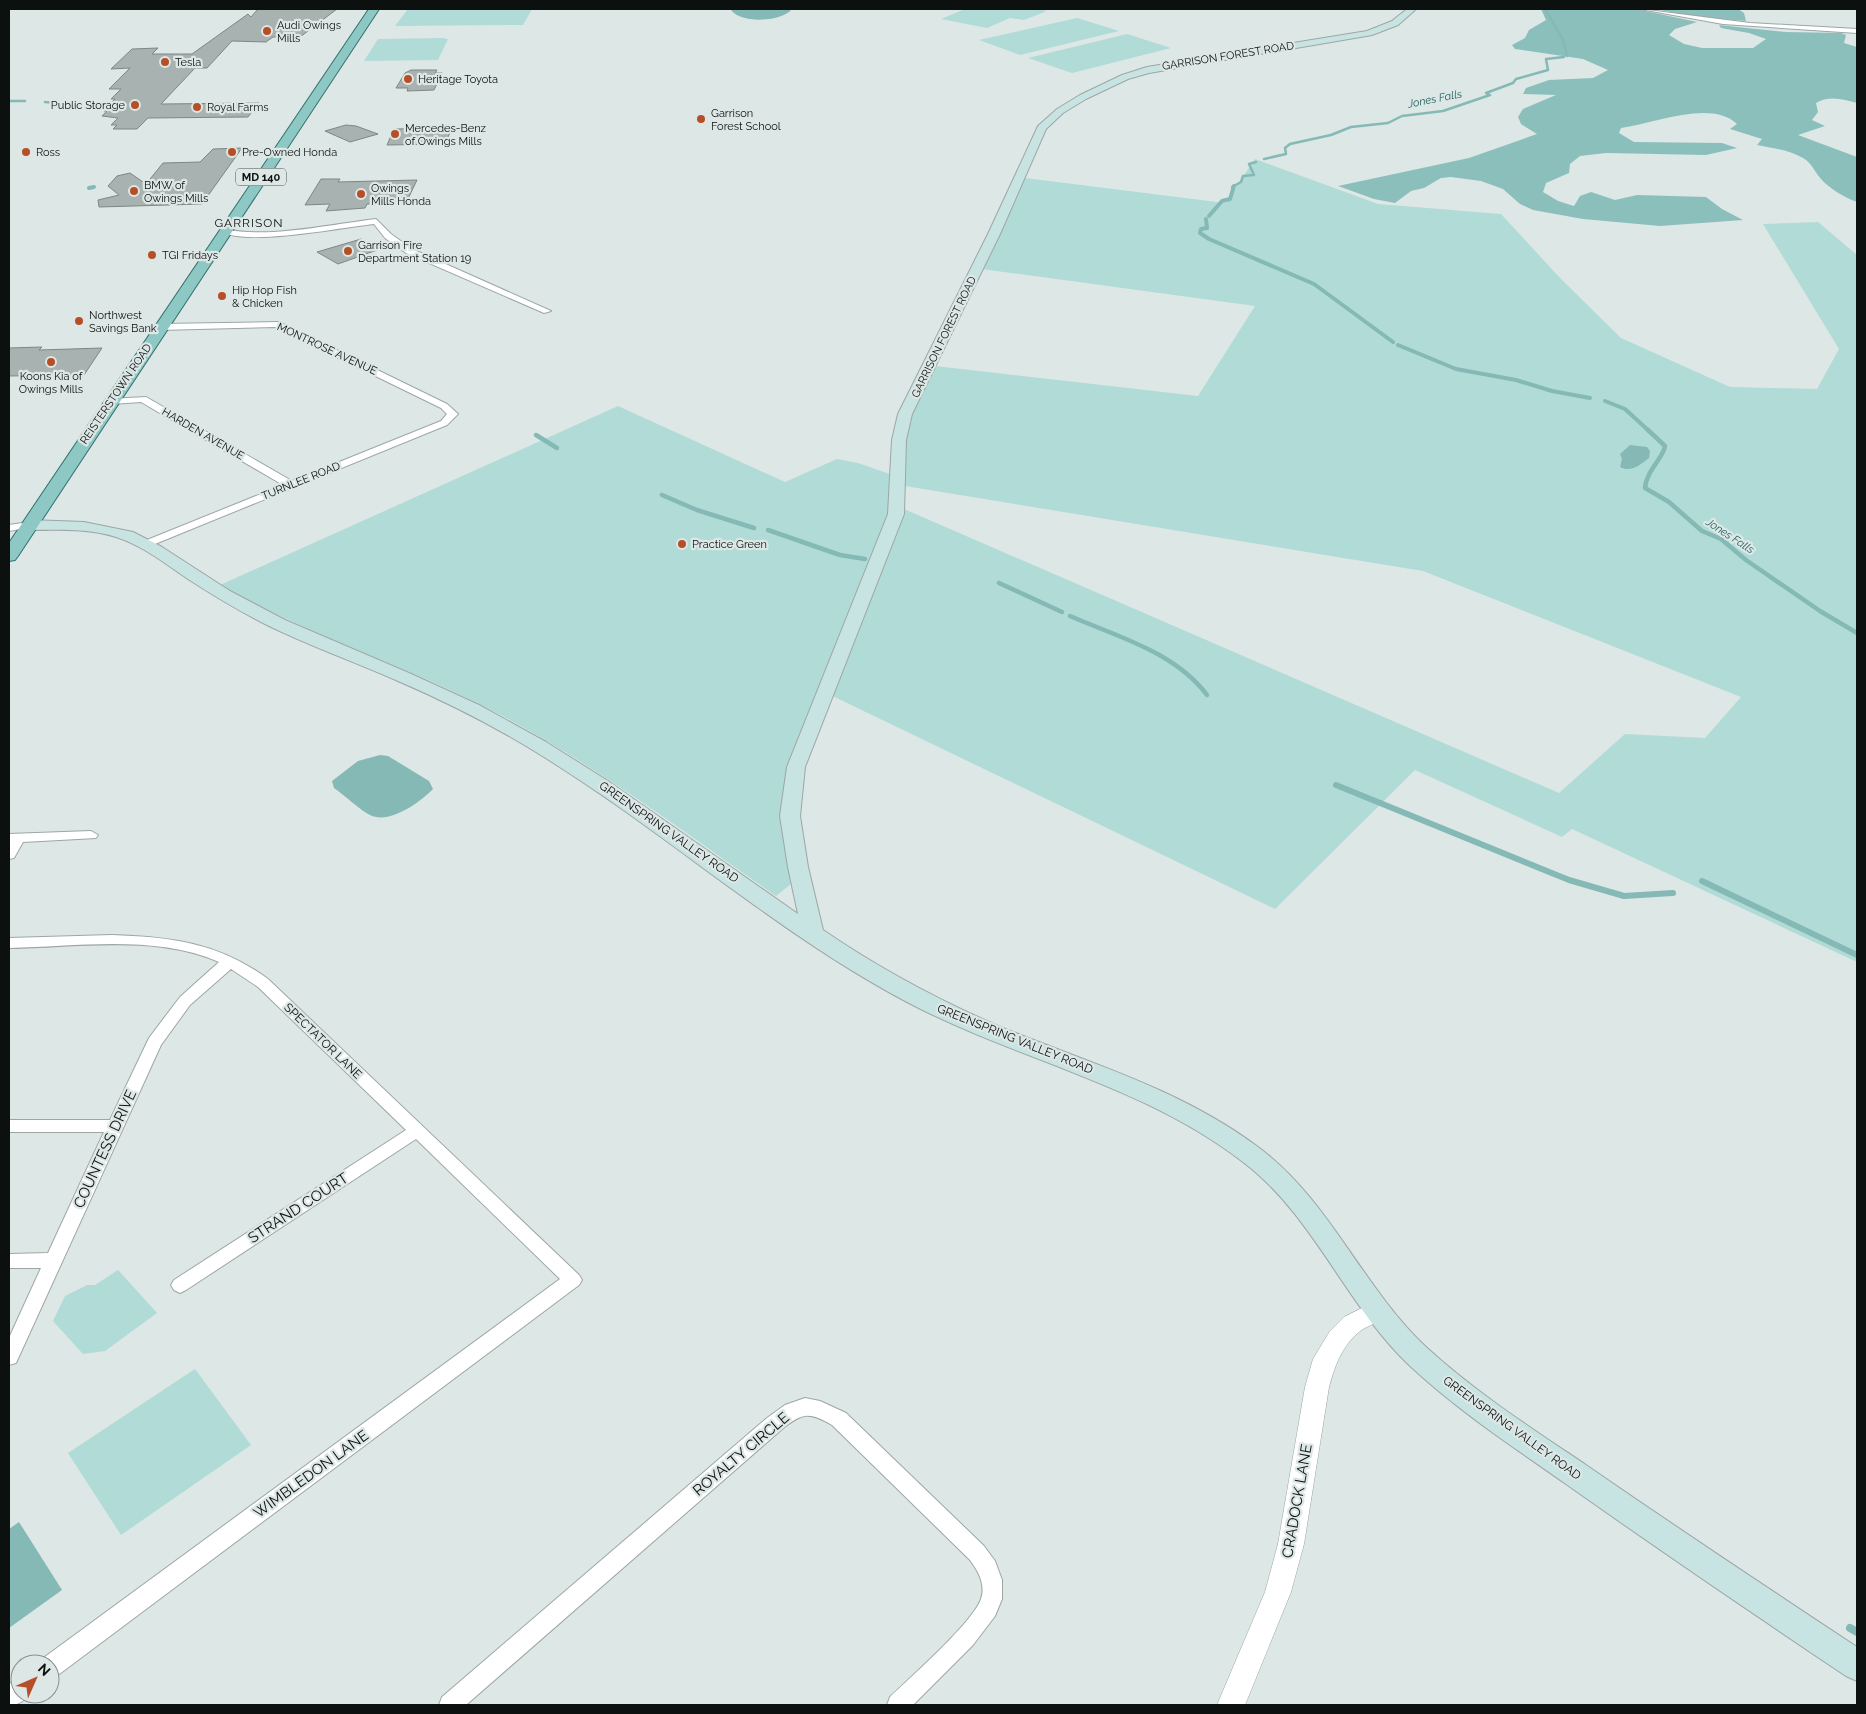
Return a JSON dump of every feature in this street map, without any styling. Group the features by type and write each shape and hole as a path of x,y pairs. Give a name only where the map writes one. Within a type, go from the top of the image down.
{"main road":[{"name":"REISTERSTOWN ROAD","path":"9,556 160,327 374,9"},
{"name":"GARRISON FOREST ROAD","path":"813,932 798,867 790,816 796,767 896,514 898,499 897,444 905,414 994,234 1042,128 1052,116 1067,106 1136,74 1173,64 1368,32 1395,23 1412,9"},
{"name":"GREENSPRING VALLEY ROAD","path":"29,525 97,528 123,534 146,544 229,597 271,620 450,698 524,736 655,821 813,932 886,980 941,1009 1144,1093 1230,1140 1256,1158 1286,1186 1315,1220 1376,1312 1436,1372 1473,1402 1614,1502 1857,1665"}],"street":[{"path":"1643,9 1701,21 1741,26 1857,31"},
{"path":"225,231 240,235 376,220 388,236 409,251 547,311"},
{"name":"MONTROSE AVENUE","path":"160,327 276,324 444,406 454,414"},
{"name":"HARDEN AVENUE","path":"112,400 143,399 291,485"},
{"name":"TURNLEE ROAD","path":"146,544 444,423 454,414"},
{"name":"GREENSPRING VALLEY ROAD","path":"9,523 29,525"},
{"name":"GREENSPRING VALLEY ROAD","path":"9,528 29,525"},
{"path":"9,855 14,837 91,835"},
{"name":"SPECTATOR LANE","path":"9,943 130,942 163,944 209,952 230,961 263,983 573,1280"},
{"name":"COUNTESS DRIVE","path":"9,1357 154,1042 165,1024 192,994 230,961"},
{"path":"9,1126 116,1126"},
{"name":"STRAND COURT","path":"180,1285 416,1131"},
{"path":"9,1261 54,1260"},
{"name":"WIMBLEDON LANE","path":"60,1660 573,1280"},
{"name":"CRADOCK LANE","path":"1231,1705 1278,1592 1292,1544 1317,1387 1325,1359 1338,1338 1352,1324 1376,1312"},
{"name":"ROYALTY CIRCLE","path":"450,1705 774,1424 801,1406 819,1407 839,1419 977,1553 987,1565 993,1580 992,1599 980,1620 898,1705"}],"shaded area":[{"path":"408,9 532,9 523,25 395,26"},
{"path":"792,9 780,17 762,20 743,18 731,10"},
{"path":"965,9 1036,9 1047,11 1024,20 1010,18 987,28 941,19"},
{"path":"1541,9 1636,9 1697,22 1675,29 1669,35 1684,44 1702,48 1753,48 1766,39 1749,33 1721,28 1719,25 1785,32 1841,33 1846,35 1844,43 1857,47 1857,103 1831,98 1816,103 1818,112 1812,120 1825,126 1798,135 1857,157 1857,202 1828,186 1809,162 1798,155 1757,145 1762,139 1730,129 1737,124 1726,117 1697,113 1621,128 1619,133 1634,142 1722,143 1737,148 1706,155 1606,153 1580,156 1570,164 1569,173 1546,183 1543,192 1558,201 1574,206 1580,196 1591,192 1615,200 1637,195 1706,197 1722,209 1743,220 1660,226 1583,219 1533,210 1520,204 1503,189 1481,181 1451,177 1441,178 1424,188 1411,191 1395,203 1374,199 1338,186 1469,158 1537,134 1521,124 1518,117 1523,109 1556,95 1523,94 1526,88 1549,80 1593,78 1608,70 1583,59 1515,49 1512,45 1525,38 1529,30 1546,20"},
{"path":"1655,9 1738,9 1744,13 1746,21 1697,17"},
{"path":"1077,18 1119,31 1020,55 979,40"},
{"path":"1127,34 1171,48 1072,73 1028,58"},
{"path":"378,39 448,39 438,60 364,61"},
{"path":"1255,159 1378,204 1501,214 1561,279 1621,338 1730,387 1817,389 1839,349 1763,224 1818,222 1857,255 1857,962 1572,829 1562,837 1415,770 1275,909 820,690 804,727 790,869 791,884 776,896 603,776 532,732 461,695 322,635 253,603 220,585 618,406 785,482 837,459 858,463 904,479 903,449 911,415 935,366 1198,396 1255,306 982,269 1025,178 1225,203","holes":["905,486 1423,571 1741,697 1705,738 1625,734 1559,793 904,509"]},
{"path":"1630,445 1647,447 1650,451 1649,458 1632,469 1624,469 1620,467 1622,459 1620,454"},
{"path":"380,755 388,756 429,781 433,789 421,800 405,810 388,817 380,817 372,816 357,807 334,788 332,781 358,761"},
{"path":"118,1270 157,1313 105,1351 83,1354 53,1321 65,1296 87,1285 95,1285"},
{"path":"195,1369 251,1445 121,1535 68,1453"},
{"path":"19,1522 62,1590 9,1628 9,1529"}],"building":[{"path":"258,9 337,9 300,37 273,37 266,42 232,41 207,68 195,68 161,104 259,103 248,117 148,118 137,129 113,129 117,125 111,125 118,118 102,116 115,99 111,99 121,89 109,89 130,68 111,69 132,49 158,48 152,54 192,54 248,14 251,17"},
{"name":"Heritage Toyota","path":"411,70 437,70 435,73 442,73 434,90 407,91 408,88 396,88 405,73"},
{"path":"346,125 356,126 378,134 350,142 325,131"},
{"path":"452,128 445,144 387,145 394,129"},
{"path":"242,148 202,204 99,207 98,200 119,195 108,186 117,176 130,173 146,184 163,163 200,162 213,149"},
{"name":"Owings Mills Honda","path":"321,179 340,179 338,182 417,180 406,203 367,204 365,208 326,211 330,204 305,205"},
{"name":"Garrison Fire Department Station 19","path":"361,239 380,249 338,264 317,252"},
{"name":"Koons Kia of Owings Mills","path":"42,347 39,350 102,348 84,375 9,376 9,348"}],"waterway":[{"name":"Jones Falls","path":"1545,9 1563,40 1567,56"},
{"name":"Jones Falls","path":"1264,159 1286,154 1285,148 1290,144 1331,135 1351,127 1388,123 1402,116 1443,111 1490,95 1486,93 1513,83 1516,79 1548,70 1546,59 1564,57"},
{"path":"9,101 25,101"},
{"path":"45,102 76,105"},
{"name":"Jones Falls","path":"1232,187 1241,182 1243,176 1254,175 1249,164 1256,162"},
{"name":"Jones Falls","path":"1209,216 1222,201 1230,199 1234,186"},
{"path":"89,188 94,187"},
{"name":"Jones Falls","path":"1206,219 1207,228 1201,229 1200,233 1209,239 1314,284 1393,342"},
{"name":"Jones Falls","path":"1398,345 1456,369 1516,380 1552,391 1590,398"},
{"name":"Jones Falls","path":"1605,401 1625,409 1649,431"},
{"name":"Jones Falls","path":"1648,430 1665,446 1662,455 1648,476 1645,488 1669,502 1702,531 1721,539 1746,560 1820,611 1857,633"},
{"path":"536,435 557,448"},
{"path":"662,495 697,510 754,528"},
{"path":"768,530 840,555 865,559"},
{"path":"999,583 1062,612"},
{"path":"1070,616 1144,647 1162,657 1179,667 1207,695"},
{"path":"1336,785 1569,880 1624,896 1673,893"},
{"path":"1702,881 1857,955"},
{"path":"1850,1628 1857,1632"}],"place":[{"name":"Audi Owings Mills","path":"267,31"},
{"name":"Tesla","path":"165,62"},
{"name":"Heritage Toyota","path":"408,79"},
{"name":"Public Storage","path":"135,105"},
{"name":"Royal Farms","path":"197,107"},
{"name":"Garrison Forest School","path":"701,119"},
{"name":"Mercedes-Benz of Owings Mills","path":"395,134"},
{"name":"Ross","path":"26,152"},
{"name":"Pre-Owned Honda","path":"232,152"},
{"name":"BMW of Owings Mills","path":"134,191"},
{"name":"Owings Mills Honda","path":"361,194"},
{"name":"Garrison Fire Department Station 19","path":"348,251"},
{"name":"TGI Fridays","path":"152,255"},
{"name":"Hip Hop Fish & Chicken","path":"222,296"},
{"name":"Northwest Savings Bank","path":"79,321"},
{"name":"Koons Kia of Owings Mills","path":"51,362"},
{"name":"Practice Green","path":"682,544"}],"district":[{"name":"GARRISON","path":"249,223"}]}
